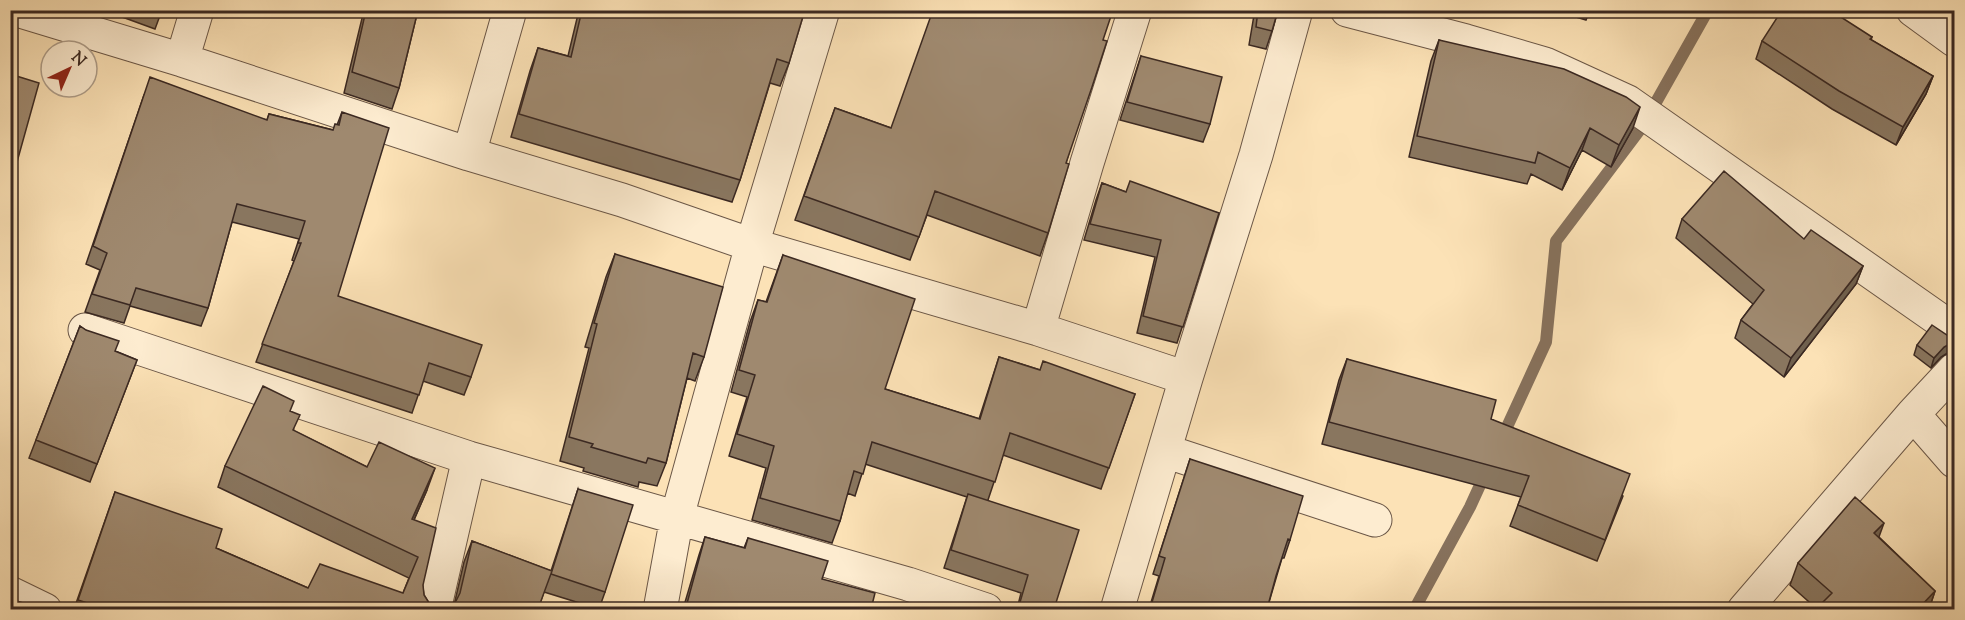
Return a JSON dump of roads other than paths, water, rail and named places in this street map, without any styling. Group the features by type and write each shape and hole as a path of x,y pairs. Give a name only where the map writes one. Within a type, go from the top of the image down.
{"street":[{"path":"17,10 182,60 469,154 622,200 752,244 1038,329 1186,378"},
{"path":"182,60 197,10"},
{"path":"469,154 510,10"},
{"path":"660,609 678,517 752,244 823,10"},
{"path":"1038,329 1135,10"},
{"path":"1117,609 1256,155 1296,10"},
{"path":"1347,10 1545,64 1629,102 1954,330"},
{"path":"1913,10 1954,40"},
{"path":"85,330 469,458 678,517 904,597 986,609"},
{"path":"1744,609 1912,414 1954,370"},
{"path":"1912,414 1954,461"},
{"path":"1165,451 1375,520"},
{"path":"434,609 469,458"},
{"path":"10,593 45,609"}],"waterway":[{"path":"1501,440 1546,342 1556,241 1642,127 1708,10"},
{"path":"1414,610 1470,507 1486,472"}]}
